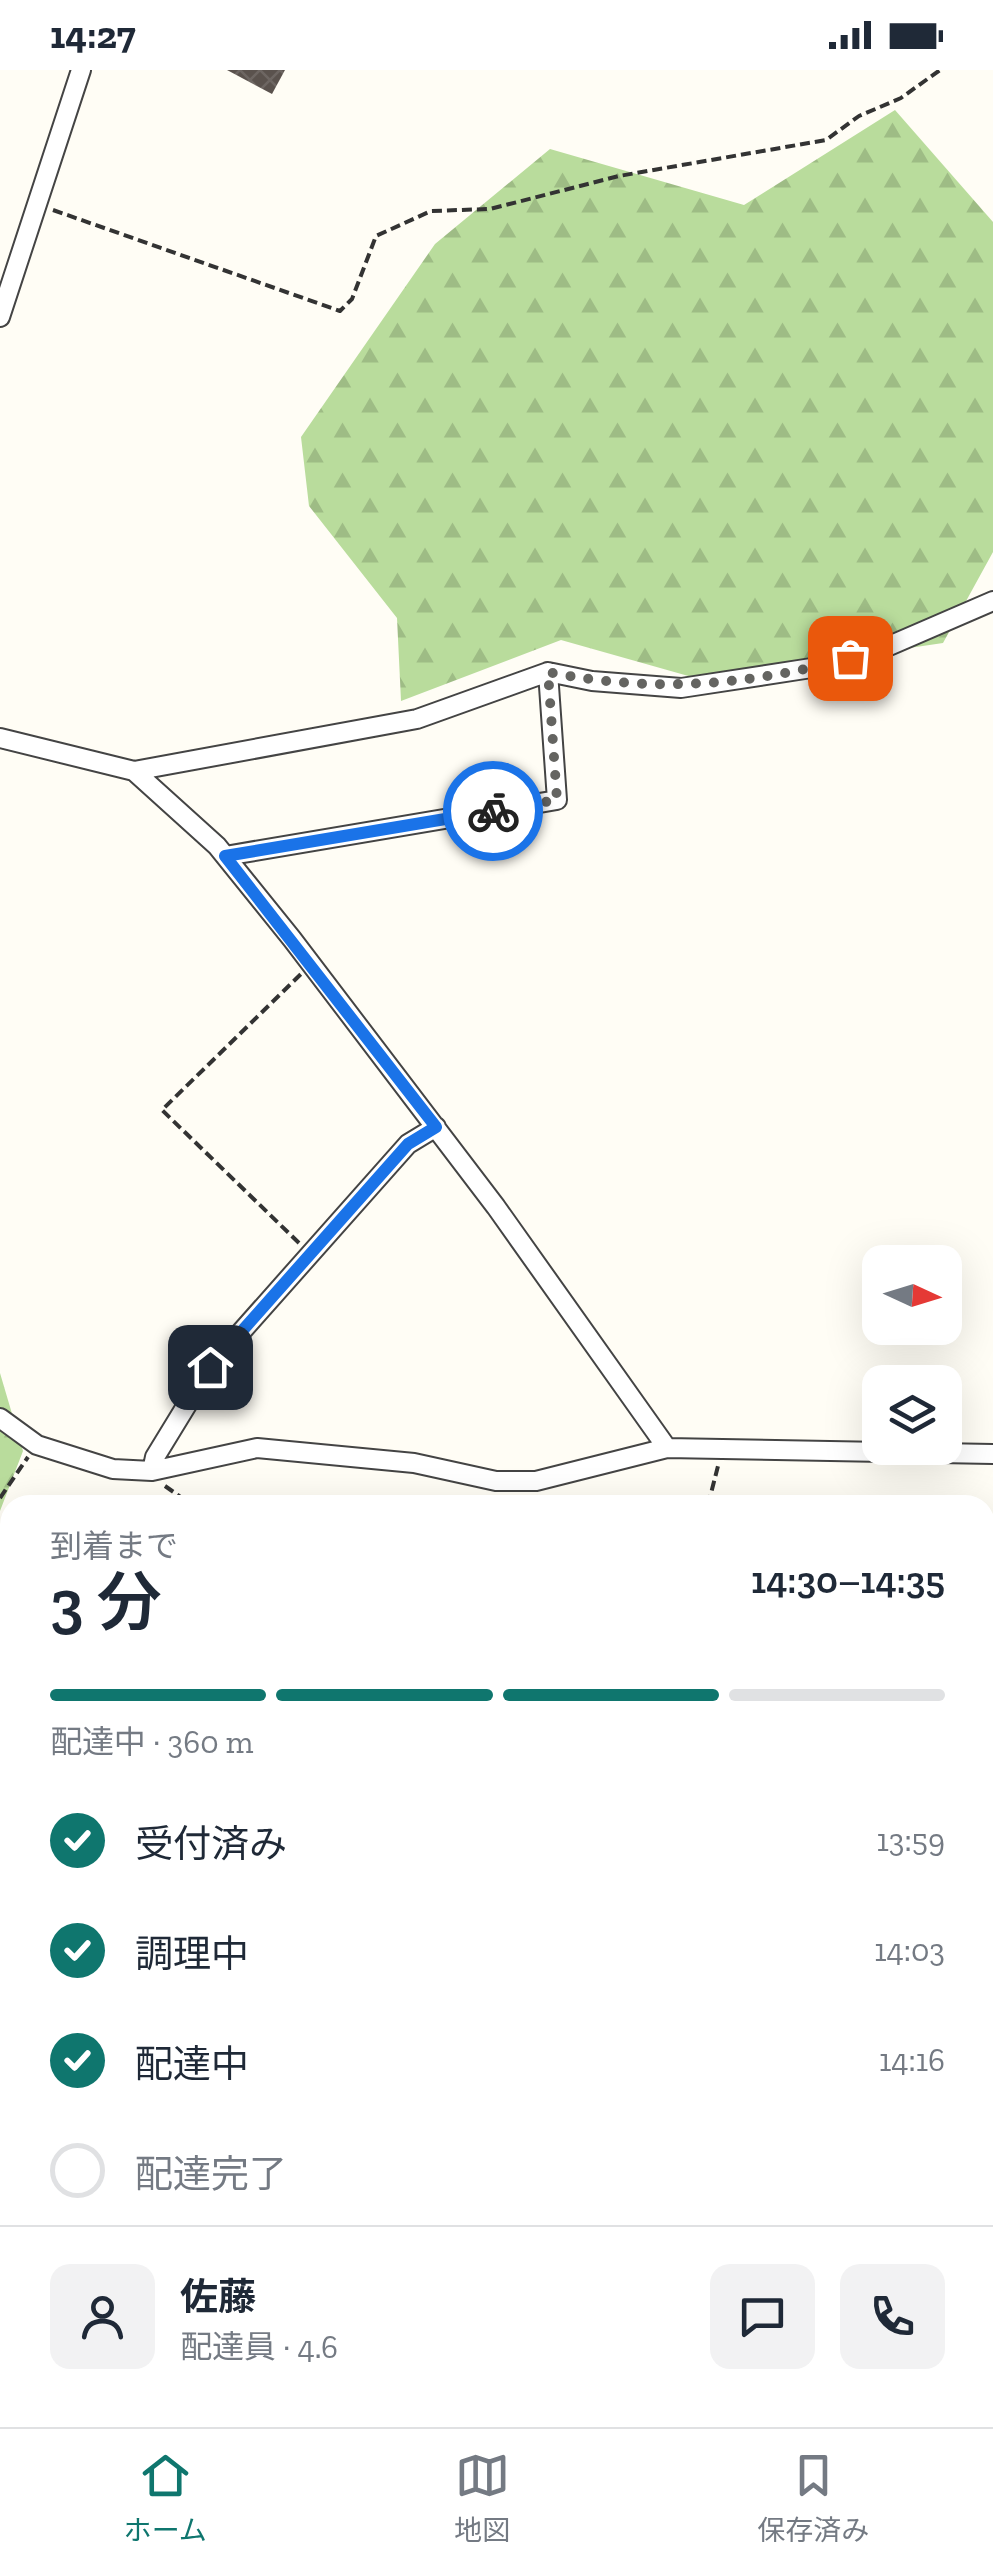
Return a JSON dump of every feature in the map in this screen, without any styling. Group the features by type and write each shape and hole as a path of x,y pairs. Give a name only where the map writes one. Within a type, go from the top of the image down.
{"street":[{"path":"0,316 34,203 82,70"},
{"path":"0,738 134,771 416,718 548,672 592,682 682,688 818,667 882,650 993,602"},
{"path":"225,856 557,800 548,672"},
{"path":"134,771 225,856 312,964 615,1368 668,1448"},
{"path":"152,1471 155,1457 210,1367 408,1144 436,1127"},
{"path":"0,1418 37,1445 113,1469 152,1471 257,1448 414,1463 496,1481 536,1482 668,1448 993,1454"}],"path":[{"path":"34,203 340,310 352,299 376,236 431,211 490,209 619,176 826,140 859,116 901,98 940,70"},
{"path":"310,1254 162,1110 312,964"},
{"path":"2,1495 37,1445"},
{"path":"711,1495 718,1473 716,1451"},
{"path":"152,1471 180,1495"}],"green space":[{"path":"895,110 993,222 993,552 943,643 699,679 561,640 401,701 397,618 309,506 301,437 435,244 550,149 744,205"},
{"path":"0,1373 23,1451 6,1495 0,1495"}],"building":[{"path":"227,70 285,70 272,94"}],"way so far":[{"path":"493,811 557,800 548,672 592,682 682,688 818,667 850,658"}],"route":[{"path":"210,1367 408,1144 436,1127 225,856 493,811"}]}
